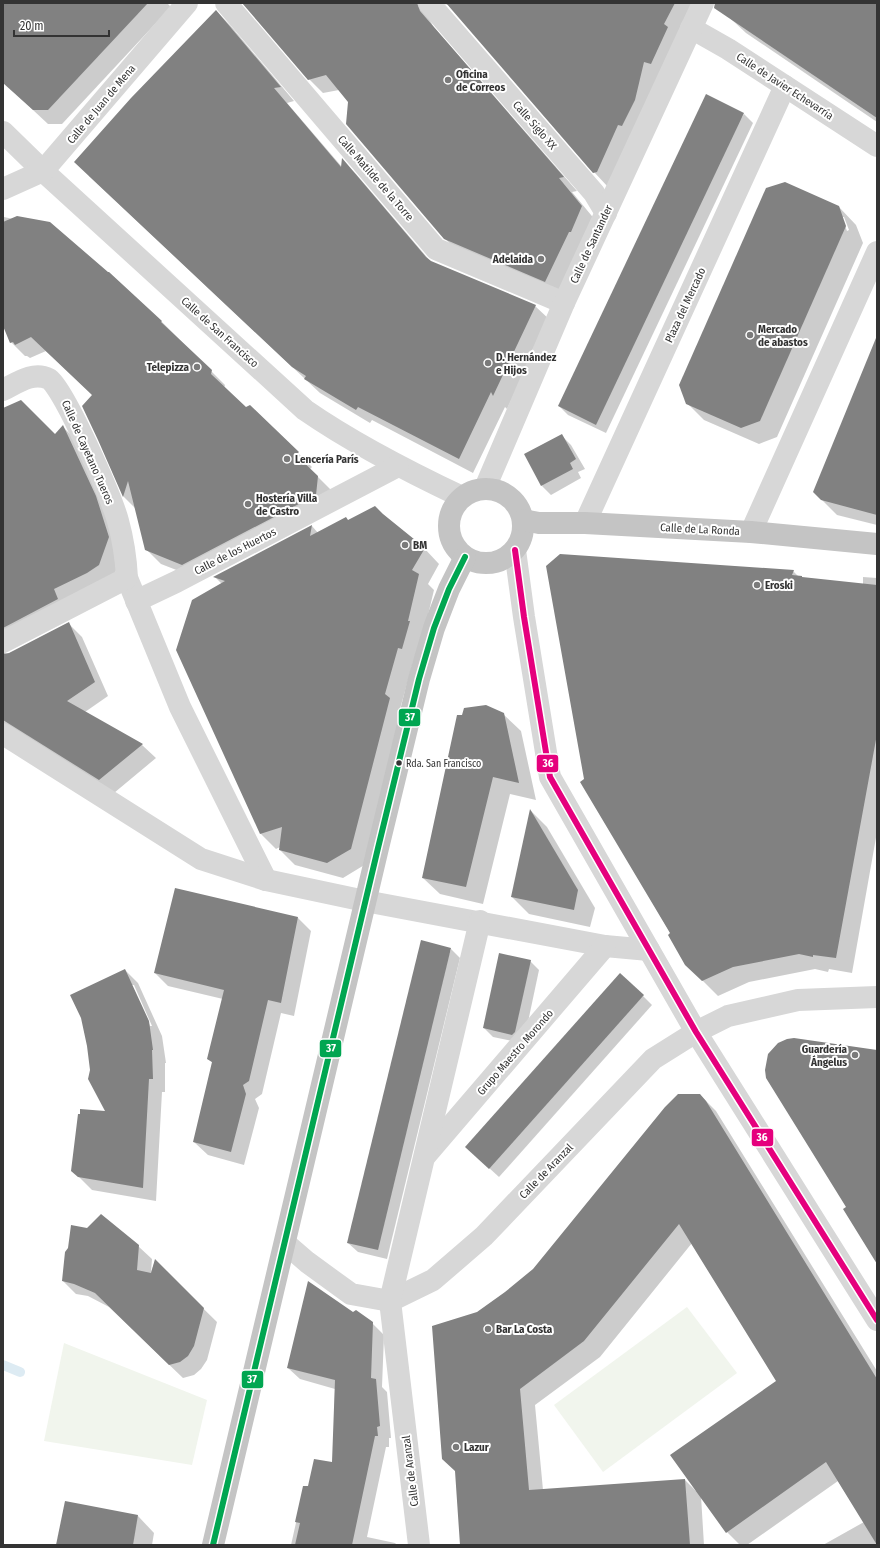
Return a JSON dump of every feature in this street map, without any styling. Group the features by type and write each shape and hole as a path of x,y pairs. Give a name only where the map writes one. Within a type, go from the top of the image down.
{"highway":[{"path":"485,488 496,489 506,494 514,501 520,510 523,520 523,531 515,550 507,557 497,562 480,562 465,557 456,549 450,539 448,528 449,516 454,505 462,497 473,490 485,488"},
{"name":"Calle de La Ronda","path":"523,520 539,523 585,523 751,532 877,544"},
{"path":"213,1545 419,679 434,628 449,589 465,557"}],"street":[{"name":"Calle de Juan de Mena","path":"3,189 43,171 187,3"},
{"name":"Calle Matilde de la Torre","path":"226,3 436,249 564,303"},
{"name":"Calle Siglo XX","path":"429,3 594,193 606,213"},
{"name":"Calle de Santander","path":"485,488 564,303 703,3"},
{"name":"Calle de Javier Echevarría","path":"691,28 728,49 877,146"},
{"name":"Plaza del Mercado","path":"585,523 785,86"},
{"name":"Calle de San Francisco","path":"3,132 43,171 305,410 398,466 462,497"},
{"path":"751,532 877,252"},
{"name":"Calle de Cayetano Tueros","path":"3,390 26,378 38,376 49,379 61,392 93,457 118,520 127,578 180,707 266,880"},
{"name":"Calle de los Huertos","path":"136,601 176,582 398,466"},
{"path":"515,550 524,617 550,776 696,1032 877,1320"},
{"path":"3,642 127,578"},
{"path":"3,734 201,859 266,880 365,901 606,946 649,950"},
{"name":"Grupo Maestro Morondo","path":"390,1301 480,922"},
{"name":"Grupo Maestro Morondo","path":"424,1158 606,946"},
{"name":"Calle de Aranzal","path":"419,1545 390,1301 433,1280 484,1236 653,1059 696,1032 728,1016 798,1000 877,996"},
{"path":"285,1242 306,1262 352,1294 390,1301"}],"shaded area":[{"path":"687,1307 737,1373 603,1472 554,1405"},
{"path":"64,1343 207,1400 192,1465 44,1441"}],"building":[{"path":"3,3 148,3 48,110 33,110 3,83"},
{"path":"242,3 417,3 420,11 564,177 559,178 582,206 571,232 569,232 545,282 444,239 346,124 348,102 326,75 308,80"},
{"path":"446,3 675,3 664,24 668,27 651,64 644,62 635,100 622,126 618,125 597,172 593,173"},
{"path":"715,3 877,3 877,118 714,8"},
{"path":"216,10 281,87 274,88 341,167 342,158 426,257 431,261 536,305 493,396 491,392 459,459 358,407 356,410 304,379 306,376 292,367 74,162 131,98"},
{"path":"706,94 744,113 596,425 558,406"},
{"name":"Mercado de abastos","path":"785,182 839,206 846,226 760,421 741,428 686,404 679,385 766,188"},
{"path":"17,216 50,222 109,272 162,321 161,322 212,370 211,374 246,407 250,405 299,452 296,455 318,476 316,495 182,565 145,550 128,481 123,497 82,406 92,395 31,337 15,345 13,342 10,343 3,326 3,222"},
{"path":"876,338 877,515 821,500 813,492"},
{"path":"21,400 55,434 63,425 96,496 109,537 99,565 87,573 54,589 58,599 3,628 3,408"},
{"path":"562,434 576,459 570,463 573,469 541,486 524,454"},
{"path":"375,506 425,548 412,570 419,574 408,621 410,621 402,649 398,648 385,694 390,698 351,849 327,863 279,850 282,827 260,834 176,650 192,600 225,581 213,577 312,525 310,536 346,517 348,520"},
{"path":"560,554 794,570 792,575 802,577 877,585 877,734 836,958 813,955 813,957 799,954 733,967 702,981 685,965 668,935 670,933 580,782 584,779 546,566"},
{"path":"69,622 95,682 67,701 143,744 99,780 3,720 3,654 9,653"},
{"path":"486,705 504,713 519,783 493,777 466,887 422,878 457,715 462,715 464,708"},
{"path":"530,809 578,890 574,910 511,897"},
{"path":"175,888 298,917 281,1003 268,1000 249,1081 243,1085 246,1094 231,1152 193,1142 212,1062 207,1059 224,990 154,973"},
{"path":"421,940 451,948 378,1250 347,1243"},
{"path":"499,953 531,960 515,1032 512,1035 483,1028"},
{"path":"125,969 149,1021 153,1050 153,1079 149,1079 143,1188 78,1177 71,1171 78,1114 80,1114 80,1109 105,1111 88,1079 90,1070 81,1018 70,995"},
{"path":"620,973 644,995 489,1169 465,1147"},
{"path":"794,1038 877,1050 877,1264 843,1209 846,1207 766,1078 765,1070 768,1054 778,1043"},
{"path":"678,1094 700,1094 706,1101 877,1379 877,1545 826,1462 726,1533 670,1455 776,1381 679,1224 584,1341 520,1389 529,1490 685,1479 690,1545 460,1545 455,1471 442,1459 432,1326 477,1312 533,1269 665,1107"},
{"path":"101,1214 139,1245 137,1270 151,1273 155,1259 204,1308 194,1346 188,1356 180,1362 169,1365 95,1293 74,1284 62,1281 65,1252 68,1248 71,1225 87,1228"},
{"path":"308,1281 353,1312 356,1310 373,1322 371,1378 376,1379 380,1426 377,1427 378,1436 375,1436 352,1545 295,1545 300,1523 295,1522 303,1486 308,1486 314,1459 332,1462 335,1380 287,1368"},
{"path":"65,1501 138,1515 133,1545 56,1545"}],"waterway":[{"path":"3,1365 20,1372"}],"transit line":[{"name":"36","path":"515,550 524,617 550,777 696,1032 877,1320"},
{"name":"37","path":"213,1545 419,679 434,628 449,589 465,557"}],"place":[{"name":"Oficina de Correos","path":"448,80"},
{"name":"Adelaida","path":"541,259"},
{"name":"Mercado de abastos","path":"750,335"},
{"name":"D. Hernández e Hijos","path":"488,363"},
{"name":"Telepizza","path":"197,367"},
{"name":"Lencería París","path":"287,459"},
{"name":"Hostería Villa de Castro","path":"248,504"},
{"name":"BM","path":"405,545"},
{"name":"Eroski","path":"757,585"},
{"name":"Rda. San Francisco","path":"399,763"},
{"name":"Guardería Ángelus","path":"855,1055"},
{"name":"Bar La Costa","path":"488,1329"},
{"name":"Lazur","path":"456,1447"}]}
